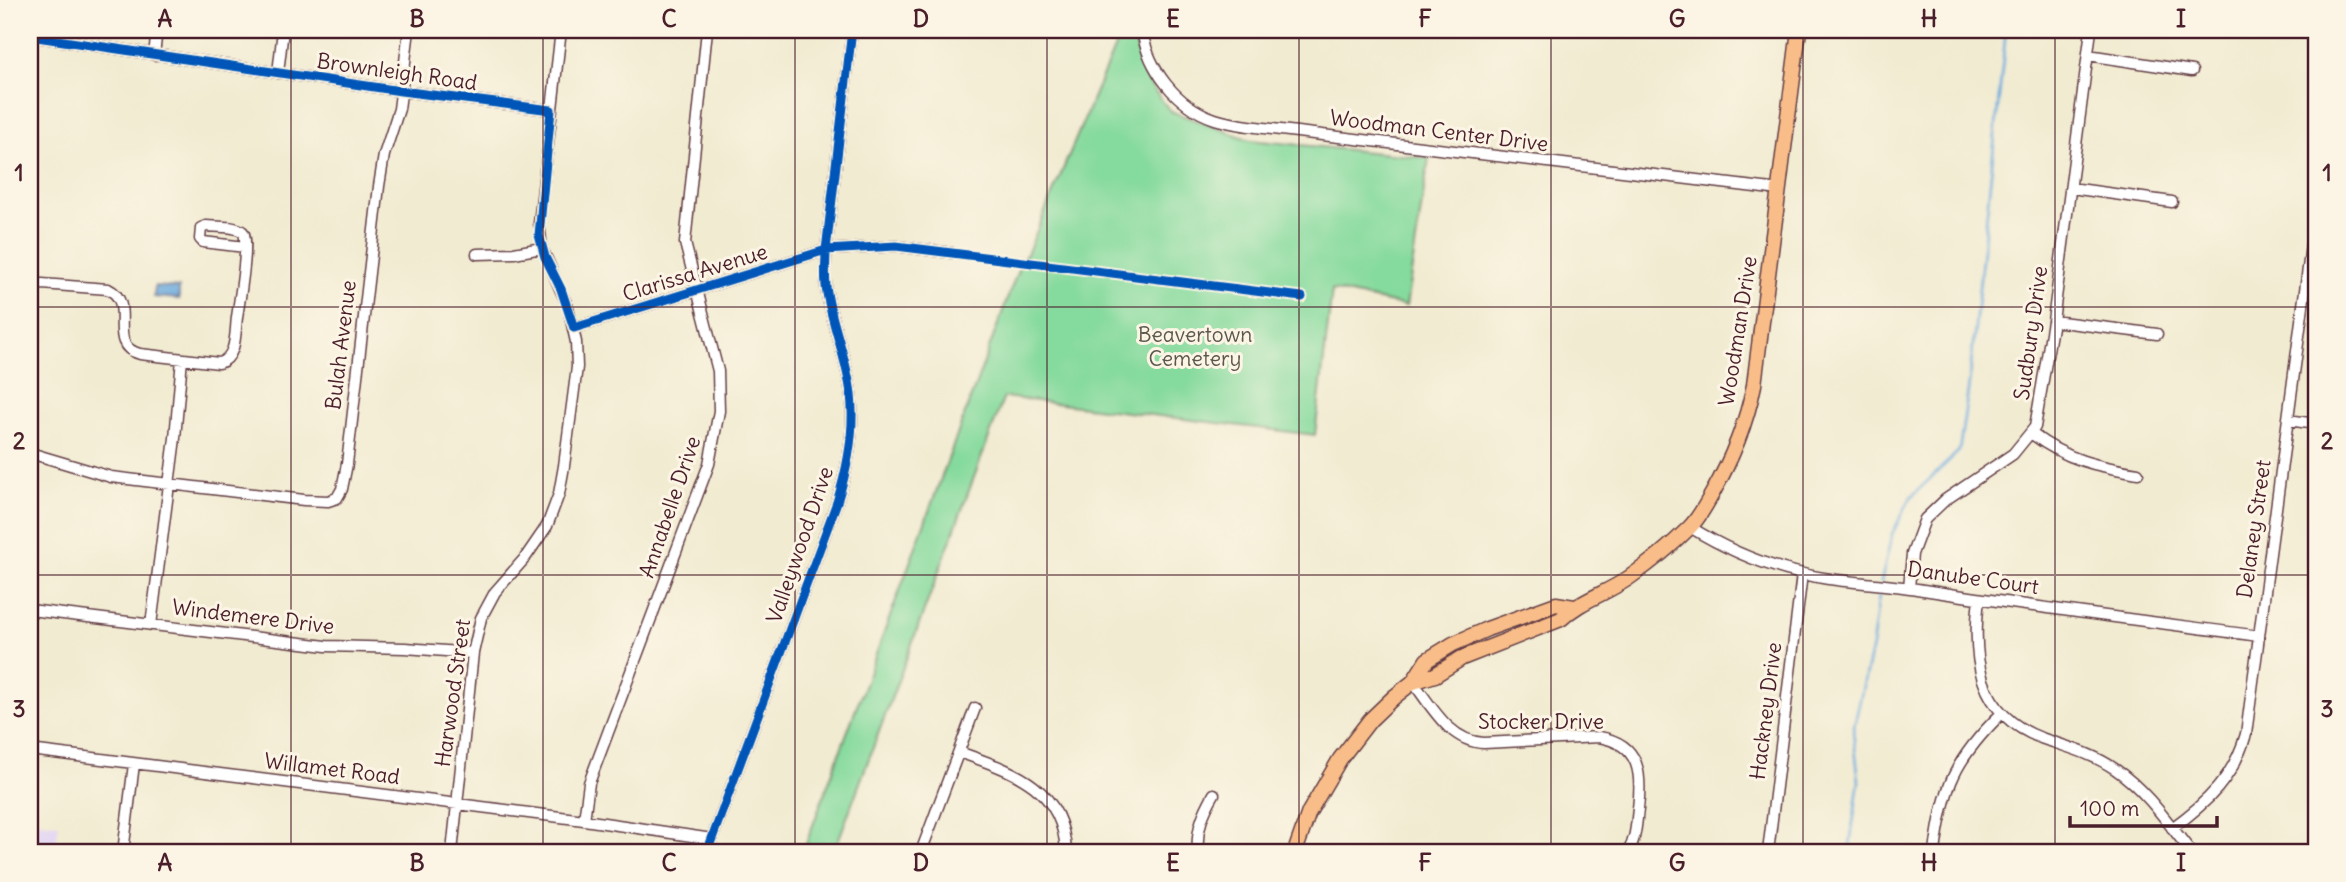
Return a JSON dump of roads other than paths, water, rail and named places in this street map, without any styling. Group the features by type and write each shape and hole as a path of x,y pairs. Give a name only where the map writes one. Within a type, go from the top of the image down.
{"main road":[{"name":"Woodman Drive","path":"1295,852 1309,812 1340,759 1370,720 1413,682 1427,660 1453,644 1487,629 1556,604 1574,607 1629,578 1690,527 1725,472 1744,429 1750,407 1780,190 1798,30"}],"street":[{"path":"154,55 157,30"},
{"path":"278,73 283,30"},
{"name":"Bulah Avenue","path":"169,484 304,500 337,498 342,489 379,186 384,155 399,109 409,30"},
{"name":"Harwood Street","path":"452,852 476,635 486,606 547,526 559,494 577,367 574,327 542,248 539,223 561,30"},
{"name":"Annabelle Drive","path":"584,820 589,783 709,464 717,429 718,370 687,251 685,226 707,30"},
{"name":"Valleywood Drive","path":"707,852 837,502 847,464 851,432 851,395 827,293 826,250 852,30"},
{"name":"Woodman Center Drive","path":"1142,30 1151,61 1168,87 1189,106 1214,118 1264,128 1780,190"},
{"name":"Sudbury Drive","path":"1909,588 1912,554 1925,519 1945,500 2008,459 2032,434 2039,414 2091,30"},
{"name":"Brownleigh Road","path":"32,34 154,55 551,110"},
{"path":"2088,55 2192,71"},
{"path":"2071,188 2172,202"},
{"name":"Delaney Street","path":"2172,828 2213,796 2222,784 2238,757 2248,719 2316,208"},
{"name":"Clarissa Avenue","path":"574,327 826,250 896,246 952,253"},
{"path":"30,287 42,284 108,289 114,292 122,303 121,337 128,349 139,354 219,363 229,358 236,332 245,247"},
{"path":"477,254 514,253 542,248"},
{"path":"2053,321 2157,334"},
{"path":"151,625 182,359"},
{"path":"2288,420 2316,424"},
{"path":"2032,434 2065,455 2080,461 2138,473"},
{"path":"30,453 111,477 169,484"},
{"name":"Danube Court","path":"1690,527 1743,556 1802,574 2259,636"},
{"name":"Hackney Drive","path":"1769,852 1802,574"},
{"path":"1979,599 1976,655 1986,688 2002,713 2029,733 2084,752 2114,768 2147,797 2191,852"},
{"name":"Windemere Drive","path":"30,610 326,646 474,653"},
{"name":"Stocker Drive","path":"1413,682 1451,731 1466,741 1484,743 1599,737 1617,742 1627,749 1638,767 1641,783 1635,834 1628,852"},
{"path":"921,852 975,708"},
{"path":"1936,852 1942,807 1954,772 1971,745 2002,713"},
{"name":"Willamet Road","path":"30,750 584,820 712,839"},
{"path":"959,752 1018,774 1042,792 1064,827 1066,852"},
{"path":"123,852 134,764"},
{"path":"1198,852 1201,819 1214,794"}],"water":[{"path":"155,286 179,288 179,299 154,297"}],"waterway":[{"path":"1881,582 1892,534 1911,497 1959,451 1969,384 2006,30"},
{"path":"1849,852 1859,781 1853,731 1872,646 1880,588"}],"park label":[{"name":"Beavertown Cemetery","path":"1195,347"}]}
